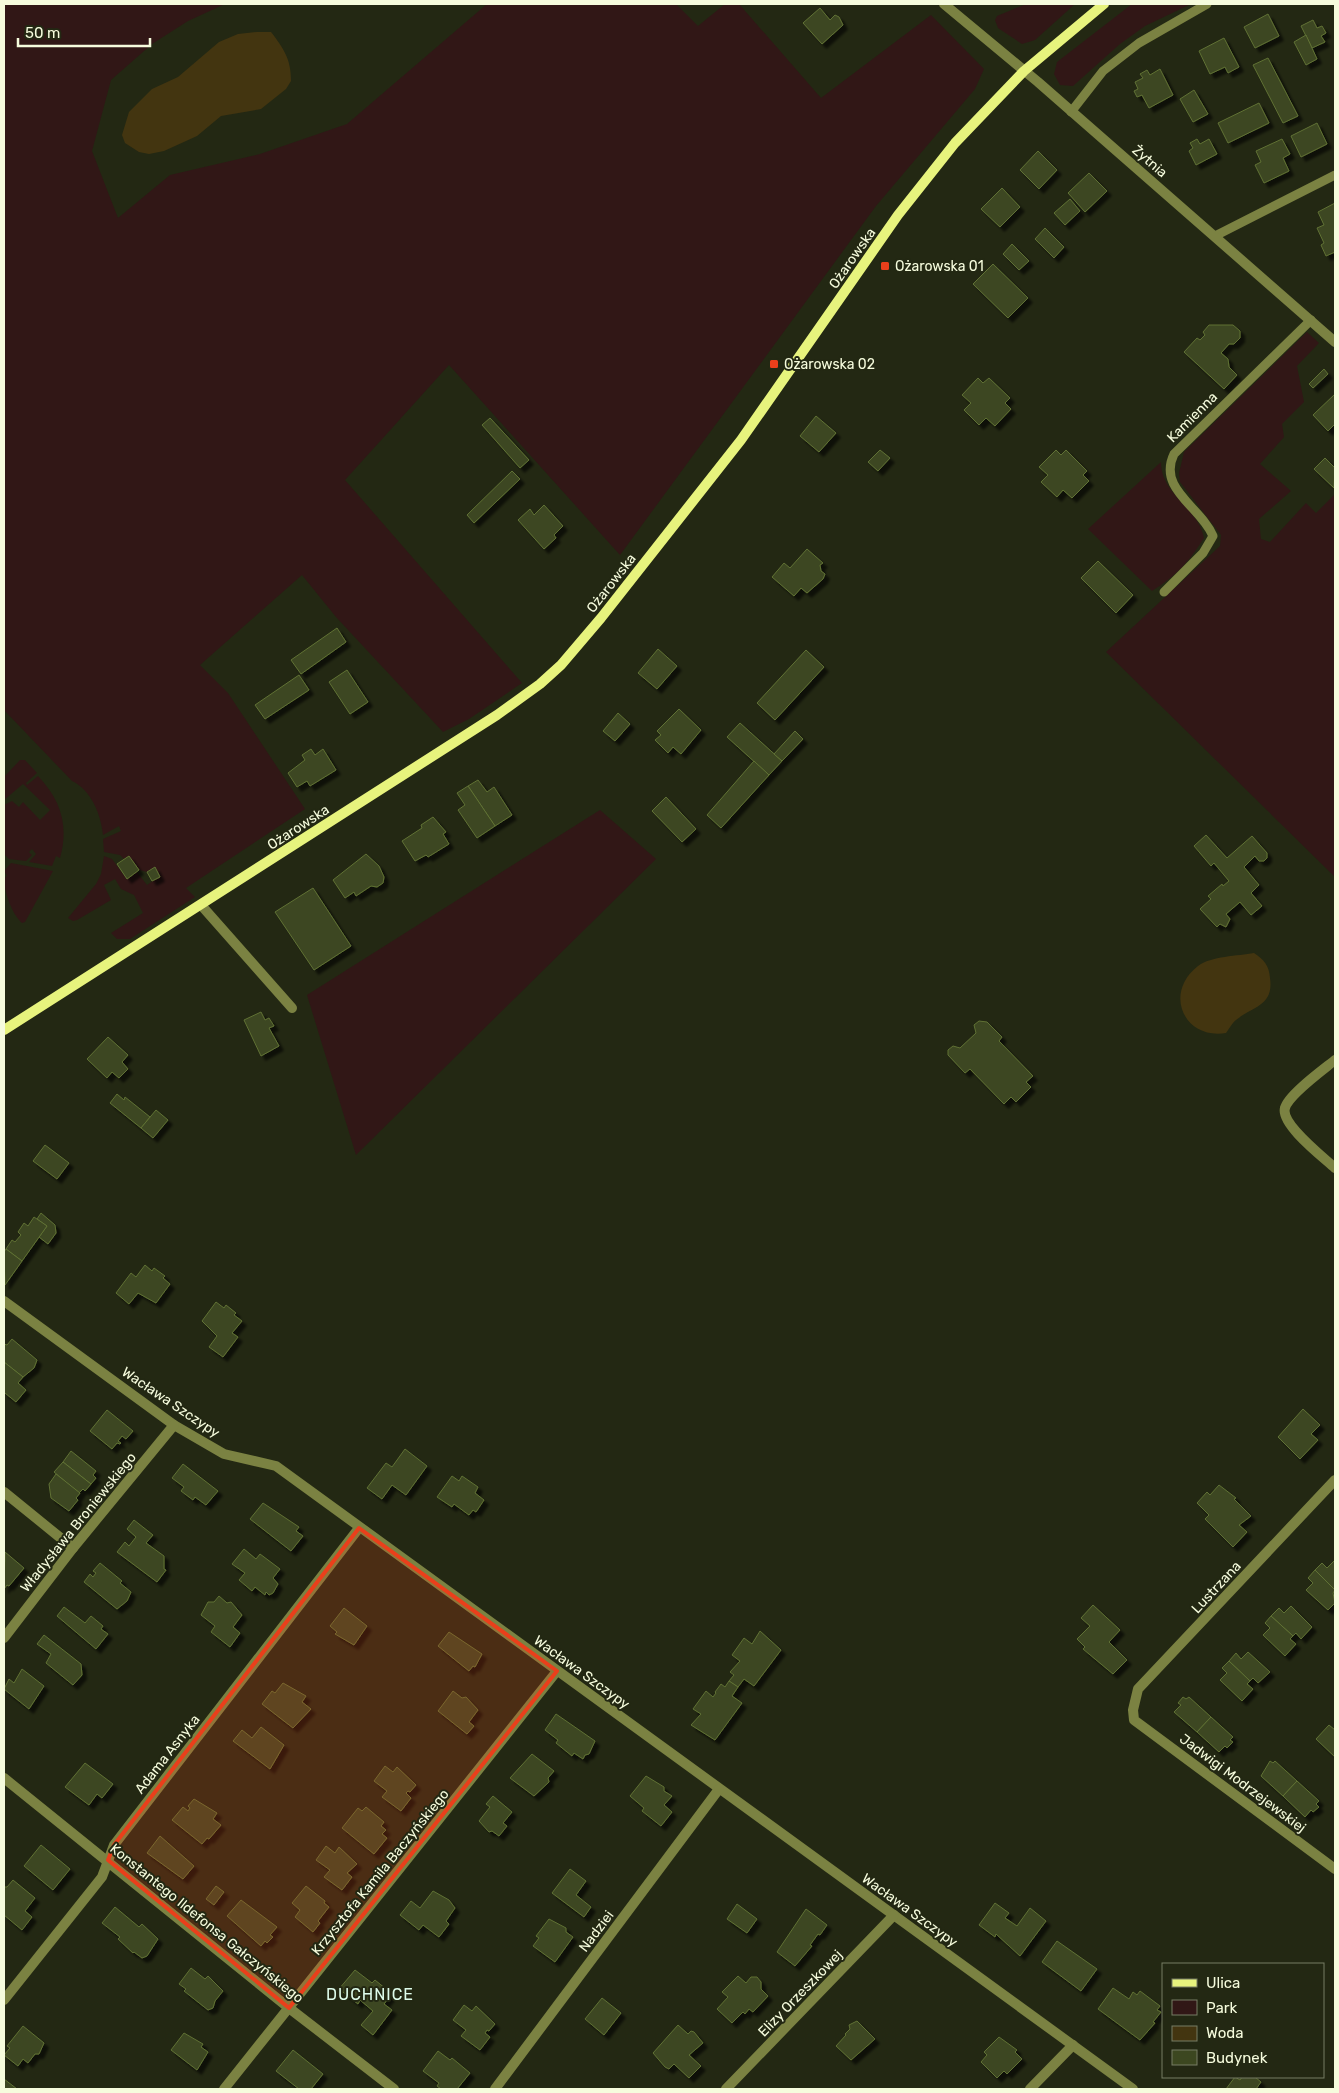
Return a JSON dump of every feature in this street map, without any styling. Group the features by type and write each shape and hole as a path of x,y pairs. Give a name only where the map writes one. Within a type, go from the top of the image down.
{"main road":[{"name":"Ożarowska","path":"4,1030 497,715 540,684 561,665 590,632 741,440 925,179 986,110 1024,71 1104,4"}],"street":[{"name":"Żytnia","path":"944,4 1215,236 1335,342"},
{"path":"201,905 292,1008"},
{"path":"1335,1060 1293,1096 1285,1106 1284,1117 1335,1168"},
{"name":"Wacława Szczypy","path":"4,1303 174,1424 224,1454 276,1466 1133,2089"},
{"name":"Władysława Broniewskiego","path":"4,1638 73,1548 174,1424"},
{"name":"Lustrzana","path":"1134,1720 1133,1710 1138,1689 1335,1480"},
{"path":"4,1492 73,1548"},
{"name":"Adama Asnyka","path":"4,2000 102,1876 114,1845 359,1528"},
{"name":"Krzysztofa Kamila Baczyńskiego","path":"224,2089 557,1671"},
{"name":"Jadwigi Modrzejewskiej","path":"1134,1720 1335,1869"},
{"name":"Konstantego Ildefonsa Gałczyńskiego","path":"4,1778 108,1860 289,2008 394,2089"},
{"name":"Nadziei","path":"495,2089 719,1788"},
{"name":"Elizy Orzeszkowej","path":"726,2089 894,1915"},
{"path":"1030,2089 1073,2046"}],"lane":[{"path":"1071,112 1103,71 1140,42 1207,4"},
{"path":"1215,236 1335,176"},
{"name":"Kamienna","path":"1164,592 1203,554 1213,536 1209,526 1172,485 1169,463 1174,454 1311,320"}],"highlighted area":[{"path":"359,1528 557,1671 289,2008 108,1860 114,1845"}],"green space":[{"path":"4,4 225,4 188,21 152,44 111,80 92,151 118,218 170,175 260,154 347,124 487,4 676,4 698,26 725,4 739,4 821,98 931,15 984,69 975,89 876,206 620,555 449,365 345,480 522,683 469,719 443,732 336,617 302,575 200,665 228,693 305,809 186,888 195,897 130,939 117,939 111,933 143,913 134,895 121,889 115,879 104,885 111,900 77,920 73,921 68,918 96,884 101,874 104,856 112,859 127,879 137,872 147,885 160,876 155,867 147,872 139,870 129,856 124,859 120,855 104,852 103,839 121,831 119,826 103,835 97,811 85,790 72,781 4,710"},
{"path":"1026,4 1075,4 1035,40 1022,44 998,28 995,20 997,16"},
{"path":"1132,4 1191,4 1145,26 1120,44 1073,86 1060,85 1054,74 1057,62"},
{"path":"1307,332 1319,343 1297,366 1304,402 1282,424 1284,437 1260,464 1291,491 1259,519 1261,539 1270,542 1306,503 1316,513 1335,494 1335,877 1106,652 1220,546 1221,535 1180,482 1179,473 1184,452"},
{"path":"1161,462 1167,483 1195,518 1204,538 1193,555 1181,568 1152,591 1088,529"},
{"path":"20,760 25,760 37,773 26,783 27,785 38,776 52,794 61,814 64,835 63,846 60,858 56,856 52,866 29,862 36,854 32,849 29,852 32,855 26,861 9,859 4,854 4,805 12,801 19,807 23,802 40,820 50,810 23,784 4,800 4,777"},
{"path":"600,810 656,859 356,1155 307,995"},
{"path":"11,863 53,871 25,922 22,923 12,908 5,890 4,878 7,876 4,871"}],"water":[{"path":"271,32 286,55 290,66 291,81 286,89 261,109 221,116 197,136 164,151 149,154 139,152 125,143 122,135 129,112 152,89 178,77 219,42 238,34"},
{"path":"1254,953 1267,966 1270,978 1269,994 1265,1000 1236,1020 1226,1033 1211,1033 1199,1029 1189,1022 1183,1012 1180,1001 1187,977 1198,966 1210,960"}],"building":[{"path":"820,8 830,20 835,15 839,17 843,25 822,44 803,23"},
{"path":"1268,14 1279,36 1255,48 1244,27"},
{"path":"1313,20 1317,28 1322,26 1326,33 1321,36 1325,42 1312,48 1301,26"},
{"path":"1306,35 1317,59 1306,65 1294,42"},
{"path":"1224,38 1239,67 1228,73 1225,67 1210,74 1199,51"},
{"path":"1268,58 1298,116 1283,123 1253,65"},
{"path":"1160,69 1173,95 1149,108 1142,95 1137,97 1134,91 1138,89 1135,82 1143,78 1140,74 1147,70 1150,75"},
{"path":"1194,90 1208,114 1193,122 1180,99"},
{"path":"1259,103 1269,123 1228,143 1218,123"},
{"path":"1317,123 1327,144 1301,157 1291,136"},
{"path":"1197,139 1200,144 1209,139 1217,154 1196,165 1189,151 1193,148 1190,143"},
{"path":"1282,139 1290,154 1283,158 1289,171 1264,183 1255,165 1261,162 1256,151"},
{"path":"1038,151 1057,170 1039,189 1020,170"},
{"path":"1089,173 1107,191 1085,212 1068,193"},
{"path":"1002,188 1020,207 1000,227 981,209"},
{"path":"1070,199 1080,211 1065,225 1054,213"},
{"path":"1335,203 1335,252 1326,256 1321,245 1324,243 1317,228 1324,225 1318,212"},
{"path":"1045,228 1064,247 1054,258 1035,239"},
{"path":"1012,244 1029,261 1019,270 1003,254"},
{"path":"993,264 1028,298 1008,318 973,284"},
{"path":"1209,325 1233,325 1240,331 1240,338 1234,344 1229,344 1221,353 1228,359 1229,367 1237,375 1224,389 1184,352 1197,338 1200,340 1205,335 1203,332"},
{"path":"1324,369 1328,374 1313,388 1309,384"},
{"path":"978,378 983,383 989,378 1010,398 1005,403 1011,409 995,426 986,418 979,425 964,410 971,403 962,395"},
{"path":"1335,394 1335,424 1328,431 1313,415"},
{"path":"816,416 836,433 819,452 800,436"},
{"path":"490,418 529,460 520,468 482,425"},
{"path":"880,450 890,458 878,471 868,462"},
{"path":"1056,450 1061,455 1066,450 1087,471 1083,475 1089,481 1072,498 1063,490 1057,497 1041,482 1048,475 1039,467"},
{"path":"1325,458 1335,468 1334,488 1314,469"},
{"path":"512,471 520,479 474,523 467,515"},
{"path":"544,505 563,526 554,535 556,538 544,549 518,520 530,509 534,515"},
{"path":"807,549 823,563 820,565 821,571 825,574 823,579 807,593 801,588 794,596 772,577 784,563 790,568"},
{"path":"1098,561 1133,595 1116,613 1081,578"},
{"path":"337,628 346,642 301,674 291,660"},
{"path":"658,649 677,666 657,689 638,673"},
{"path":"806,650 824,667 775,720 757,703"},
{"path":"347,670 368,702 350,714 329,682"},
{"path":"299,675 309,690 265,719 255,705"},
{"path":"679,709 701,730 681,754 673,747 668,753 655,740 661,735 657,731"},
{"path":"618,713 630,724 615,741 603,731"},
{"path":"740,723 782,761 769,775 727,737"},
{"path":"795,731 803,739 782,761 774,754"},
{"path":"311,749 315,755 323,749 336,770 310,786 307,781 297,787 288,773 305,760 302,755"},
{"path":"754,761 769,775 721,828 707,815"},
{"path":"478,780 487,792 494,787 512,815 495,826 468,786"},
{"path":"468,786 495,826 477,838 458,810 465,805 457,793"},
{"path":"666,797 696,829 682,842 652,811"},
{"path":"433,817 446,832 443,834 449,844 428,857 426,855 415,861 402,841 422,828 421,825"},
{"path":"1206,835 1227,858 1252,836 1267,853 1267,858 1264,861 1259,861 1255,856 1244,867 1259,885 1251,893 1262,906 1251,915 1240,902 1226,914 1230,919 1226,927 1220,924 1217,927 1200,909 1211,899 1208,896 1222,884 1223,886 1229,881 1214,863 1211,866 1194,846"},
{"path":"366,854 379,866 384,877 383,883 377,887 371,886 356,896 354,892 345,898 333,880"},
{"path":"129,856 139,870 127,879 117,864"},
{"path":"155,867 160,877 152,881 147,872"},
{"path":"313,888 351,946 314,970 275,912"},
{"path":"261,1012 265,1020 269,1018 274,1026 269,1028 279,1046 261,1056 244,1020"},
{"path":"979,1021 987,1022 1002,1037 999,1041 1033,1076 1026,1082 1031,1087 1016,1102 1011,1097 1004,1104 970,1069 965,1073 948,1055 948,1050 953,1046 960,1048 976,1033 974,1025"},
{"path":"108,1037 128,1055 122,1062 128,1069 119,1078 112,1072 107,1078 87,1059"},
{"path":"117,1094 124,1100 125,1097 150,1117 141,1128 110,1103"},
{"path":"156,1110 168,1120 153,1138 141,1128"},
{"path":"45,1145 69,1163 57,1179 33,1161"},
{"path":"41,1213 55,1225 56,1233 48,1244 39,1237 47,1226 37,1219"},
{"path":"34,1217 47,1226 22,1261 6,1249 12,1240 15,1242 21,1235 18,1232 24,1223 28,1226"},
{"path":"6,1249 22,1261 5,1285 4,1252"},
{"path":"145,1265 152,1271 154,1268 165,1276 163,1278 170,1284 156,1303 138,1293 129,1304 116,1293 131,1273 136,1277"},
{"path":"216,1302 224,1308 226,1305 242,1321 232,1333 238,1337 223,1357 209,1347 217,1336 202,1321"},
{"path":"12,1339 37,1360 34,1368 23,1377 4,1362 4,1344 7,1345"},
{"path":"4,1362 23,1377 18,1383 26,1390 16,1402 4,1394"},
{"path":"1303,1409 1320,1425 1311,1434 1318,1440 1300,1459 1278,1437"},
{"path":"107,1410 133,1431 126,1439 122,1436 118,1441 121,1443 117,1443 112,1449 90,1431"},
{"path":"405,1449 427,1466 406,1495 392,1485 382,1499 367,1488 386,1463 392,1467"},
{"path":"71,1451 96,1471 93,1475 96,1478 91,1484 63,1462"},
{"path":"63,1462 91,1484 85,1491 83,1489 79,1493 54,1472"},
{"path":"183,1464 218,1491 206,1505 195,1497 193,1500 181,1491 184,1487 172,1478"},
{"path":"56,1474 80,1493 76,1498 78,1500 69,1511 51,1498 49,1484"},
{"path":"452,1476 459,1481 462,1476 478,1487 475,1493 484,1500 476,1512 473,1510 469,1515 454,1504 452,1507 437,1497"},
{"path":"1219,1485 1236,1498 1234,1499 1251,1516 1239,1525 1247,1532 1233,1547 1205,1519 1209,1515 1197,1503 1207,1492 1210,1495"},
{"path":"263,1503 299,1527 296,1531 303,1536 291,1551 250,1519"},
{"path":"134,1520 153,1535 146,1543 164,1556 164,1569 166,1570 157,1582 117,1552 125,1542 129,1546 136,1537 127,1529"},
{"path":"244,1549 256,1559 260,1554 280,1569 273,1578 278,1584 273,1593 269,1595 266,1592 265,1595 255,1587 252,1591 239,1580 245,1573 232,1564"},
{"path":"5,1552 24,1568 9,1586 7,1585 4,1589"},
{"path":"1334,1561 1335,1590 1315,1570 1322,1563 1327,1568"},
{"path":"100,1563 122,1581 120,1583 131,1592 127,1601 117,1609 84,1582 90,1574 93,1577 96,1573 93,1571"},
{"path":"1315,1570 1335,1590 1333,1593 1335,1603 1328,1610 1306,1590 1313,1583 1308,1578"},
{"path":"219,1596 227,1603 231,1602 242,1615 233,1627 240,1633 230,1647 211,1632 215,1626 201,1615 208,1602 214,1602"},
{"path":"1093,1605 1120,1630 1109,1642 1127,1660 1113,1674 1083,1649 1085,1647 1077,1639 1090,1626 1081,1618"},
{"path":"1291,1606 1312,1627 1301,1639 1296,1633 1293,1636 1271,1616 1279,1608 1284,1613"},
{"path":"64,1607 85,1623 91,1616 103,1626 101,1629 108,1634 96,1649 57,1616"},
{"path":"344,1608 367,1626 354,1645 335,1634 337,1632 330,1626"},
{"path":"1271,1616 1293,1636 1290,1639 1296,1644 1285,1656 1263,1635 1270,1628 1265,1623"},
{"path":"760,1631 781,1650 754,1686 744,1679 738,1687 729,1681 734,1675 730,1672 740,1661 732,1655 744,1638 752,1644"},
{"path":"449,1632 482,1654 475,1667 473,1666 469,1671 438,1646"},
{"path":"44,1635 81,1664 82,1675 73,1685 46,1663 51,1654 37,1644"},
{"path":"1248,1652 1270,1672 1258,1683 1253,1678 1250,1681 1229,1661 1236,1653 1241,1659"},
{"path":"1229,1661 1250,1681 1247,1684 1253,1689 1242,1701 1220,1680 1227,1673 1222,1668"},
{"path":"22,1669 44,1686 29,1709 4,1689 9,1679 14,1683"},
{"path":"729,1681 738,1687 732,1696 742,1703 715,1740 691,1725 701,1714 693,1709 706,1691 713,1697 721,1684 725,1687"},
{"path":"283,1683 306,1696 302,1702 311,1709 293,1728 262,1704 272,1691 275,1693"},
{"path":"453,1691 462,1698 466,1697 478,1710 469,1722 474,1726 467,1734 438,1711"},
{"path":"1183,1697 1186,1699 1189,1697 1211,1717 1197,1732 1174,1712 1181,1705 1178,1703"},
{"path":"556,1714 595,1741 589,1754 585,1755 583,1759 574,1753 572,1756 556,1743 558,1740 545,1730"},
{"path":"1211,1717 1233,1737 1230,1740 1233,1742 1219,1752 1197,1732"},
{"path":"1329,1725 1335,1730 1335,1757 1316,1739"},
{"path":"261,1727 284,1745 270,1769 233,1741 242,1730 252,1738"},
{"path":"532,1754 554,1771 548,1778 549,1782 534,1796 510,1778"},
{"path":"1270,1761 1273,1763 1275,1761 1297,1781 1283,1796 1261,1776"},
{"path":"85,1763 113,1784 102,1798 97,1794 89,1805 65,1787"},
{"path":"385,1766 393,1772 397,1767 416,1785 410,1792 406,1793 411,1798 401,1811 382,1797 387,1791 374,1781"},
{"path":"646,1776 664,1787 664,1791 672,1796 664,1805 672,1812 661,1826 642,1811 644,1808 630,1796"},
{"path":"1297,1781 1319,1801 1316,1804 1319,1807 1313,1812 1311,1810 1305,1817 1283,1796"},
{"path":"493,1796 512,1812 503,1823 507,1826 499,1836 492,1831 489,1832 479,1821 490,1807 486,1804"},
{"path":"194,1799 217,1813 213,1819 221,1825 202,1844 172,1820 183,1807 188,1811 190,1808 188,1806"},
{"path":"366,1807 384,1822 381,1826 386,1830 382,1834 387,1838 374,1854 342,1828 358,1808 362,1811"},
{"path":"160,1836 194,1866 183,1879 147,1853"},
{"path":"41,1845 70,1869 53,1890 24,1866"},
{"path":"326,1846 335,1853 339,1847 357,1864 347,1873 352,1877 342,1890 324,1877 330,1870 316,1860"},
{"path":"570,1869 586,1881 576,1895 591,1907 584,1917 552,1893"},
{"path":"13,1880 35,1898 25,1911 32,1917 22,1930 4,1915 4,1887 7,1887"},
{"path":"216,1886 224,1892 214,1905 206,1899"},
{"path":"306,1886 325,1901 324,1903 329,1907 318,1921 320,1923 313,1932 295,1917 300,1910 292,1903"},
{"path":"433,1891 449,1900 455,1908 446,1921 449,1924 439,1937 423,1925 419,1930 400,1915 411,1901 420,1908"},
{"path":"241,1900 277,1927 270,1935 273,1937 267,1943 265,1941 261,1946 227,1916"},
{"path":"995,1903 1009,1913 1005,1918 1017,1926 1030,1908 1046,1921 1020,1956 996,1934 995,1937 979,1925"},
{"path":"737,1904 757,1919 747,1933 727,1919"},
{"path":"115,1907 139,1927 142,1924 158,1939 147,1956 142,1958 133,1953 118,1939 120,1937 102,1923"},
{"path":"806,1909 827,1925 820,1935 818,1934 810,1945 812,1946 795,1966 777,1952"},
{"path":"549,1919 566,1928 566,1932 573,1937 555,1962 533,1946 539,1938 536,1936"},
{"path":"1057,1941 1097,1969 1081,1991 1042,1962"},
{"path":"191,1968 205,1979 208,1976 223,1991 215,2001 213,2008 208,2010 184,1991 186,1989 179,1984"},
{"path":"355,1970 372,1983 375,1980 392,1994 384,2004 392,2010 373,2035 361,2025 373,2011 360,2000 358,2004 339,1989"},
{"path":"738,1976 746,1983 751,1977 757,1977 761,1982 761,1989 768,1996 753,2012 749,2009 745,2014 743,2012 732,2023 717,2009 728,1997 722,1992"},
{"path":"1113,1988 1129,1999 1133,1992 1137,1995 1140,1991 1160,2006 1157,2010 1161,2012 1153,2022 1155,2023 1140,2040 1098,2009"},
{"path":"602,1998 621,2013 604,2035 585,2019"},
{"path":"464,2005 472,2011 476,2006 495,2024 485,2033 490,2037 480,2050 461,2036 466,2030 453,2020"},
{"path":"857,2021 875,2039 851,2060 836,2046 850,2029 849,2025"},
{"path":"678,2025 688,2034 691,2031 694,2032 703,2043 689,2055 701,2066 689,2078 674,2064 669,2069 665,2067 653,2053"},
{"path":"23,2026 44,2043 39,2054 35,2054 28,2063 23,2059 18,2066 4,2055 10,2048 7,2046"},
{"path":"184,2033 203,2044 201,2047 208,2052 197,2070 171,2050"},
{"path":"999,2037 1017,2050 1015,2052 1022,2059 1007,2074 1004,2071 997,2078 981,2062 987,2055 984,2052"},
{"path":"293,2050 323,2074 311,2089 299,2089 276,2071"},
{"path":"438,2051 450,2060 452,2058 470,2073 457,2089 441,2089 437,2086 439,2083 423,2071"},
{"path":"1234,2078 1240,2080 1241,2078 1256,2078 1261,2082 1256,2089 1226,2089"},
{"path":"4,2079 17,2089 4,2089"}],"place":[{"name":"Ożarowska 01","path":"885,266"},
{"name":"Ożarowska 02","path":"774,364"}],"district":[{"name":"DUCHNICE","path":"370,1994"}]}
